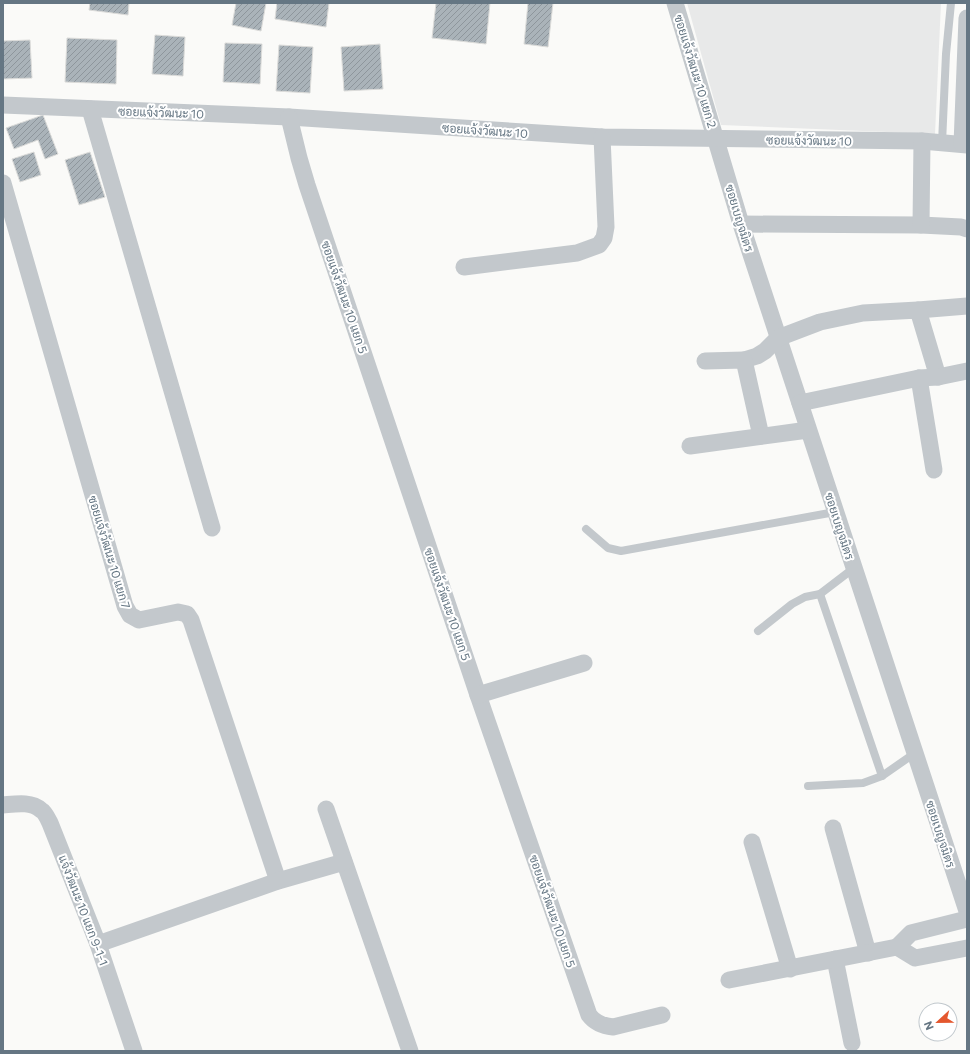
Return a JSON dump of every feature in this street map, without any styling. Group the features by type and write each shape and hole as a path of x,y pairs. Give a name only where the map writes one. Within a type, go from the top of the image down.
{"street":[{"name":"ซอยแจ้งวัฒนะ 10 แยก 2","path":"675,3 716,139"},
{"path":"964,144 967,18"},
{"name":"ซอยแจ้งวัฒนะ 10","path":"3,105 289,117 602,137 922,141 942,144 964,144"},
{"path":"90,109 212,528"},
{"name":"ซอยแจ้งวัฒนะ 10 แยก 5","path":"289,117 307,185 478,695 589,1015 593,1021 605,1026 613,1027 662,1015"},
{"path":"464,267 577,253 599,245 604,238 606,226 602,137"},
{"name":"ซอยเบญจมิตร","path":"716,139 741,224 778,338 967,912"},
{"path":"921,225 922,141"},
{"name":"ซอยแจ้งวัฒนะ 10 แยก 7","path":"3,183 124,606 130,615 139,620 178,612 187,614 191,620 278,881"},
{"path":"741,224 921,225 961,227 967,229"},
{"path":"705,361 744,360 757,356 765,351 778,338 820,322 863,313 967,306"},
{"path":"918,310 938,377"},
{"path":"744,360 761,436"},
{"path":"800,403 919,378 938,377 967,372"},
{"path":"919,378 934,470"},
{"path":"690,446 808,430"},
{"path":"478,695 584,663"},
{"name":"แจ้งวัฒนะ 10 แยก 9-1-1","path":"3,805 32,805 42,810 50,824 98,944 134,1051"},
{"path":"326,809 410,1051"},
{"path":"833,828 868,953"},
{"path":"752,842 790,969"},
{"path":"98,944 278,881 344,862"},
{"path":"729,980 897,947 911,933 967,920"},
{"path":"897,947 915,958 967,948"},
{"path":"835,959 852,1043"}],"lane":[{"path":"942,144 946,54 951,3"},
{"path":"586,529 608,548 621,551 835,512"},
{"path":"758,631 792,604 805,597 820,594 854,568"},
{"path":"820,594 882,776"},
{"path":"808,786 863,783 882,776 915,753"}],"shaded area":[{"path":"687,3 941,3 935,134 721,125"}],"building":[{"path":"90,3 129,3 128,15 89,10"},
{"path":"236,3 266,3 261,31 232,25"},
{"path":"277,3 329,3 326,27 275,19"},
{"path":"436,3 490,3 486,44 432,38"},
{"path":"528,3 553,3 548,47 524,44"},
{"path":"155,35 185,37 183,76 152,74"},
{"path":"67,38 117,40 116,84 65,82"},
{"path":"30,40 32,78 3,79 3,41"},
{"path":"225,43 262,44 260,84 223,82"},
{"path":"380,44 383,89 344,91 341,47"},
{"path":"279,45 313,47 310,93 276,91"},
{"path":"43,115 58,154 45,159 38,140 14,149 6,128"},
{"path":"34,152 41,175 20,182 12,159"},
{"path":"90,152 105,197 79,205 65,160"}]}
